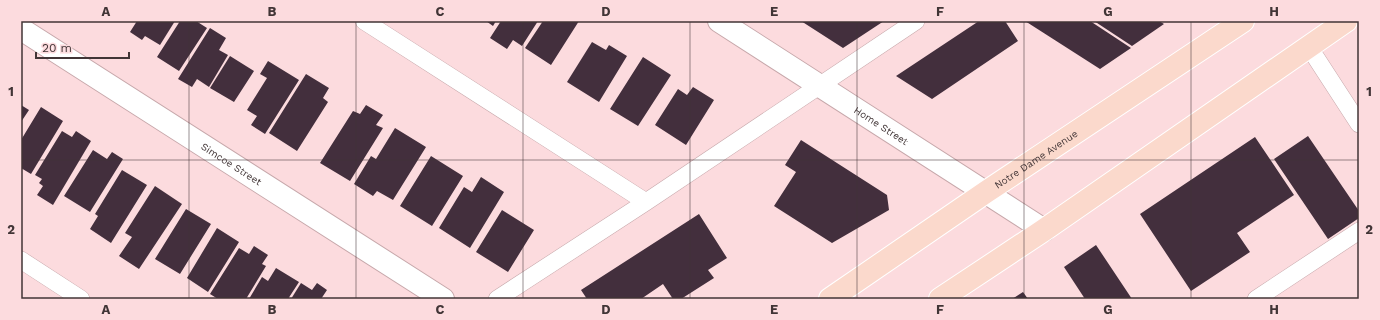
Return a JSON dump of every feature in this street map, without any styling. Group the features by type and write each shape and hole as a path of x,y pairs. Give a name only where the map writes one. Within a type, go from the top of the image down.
{"main road":[{"name":"Notre Dame Avenue","path":"830,299 986,192 1243,21"},
{"path":"940,299 1044,230 1346,21"}],"street":[{"name":"Home Street","path":"719,21 1044,230"},
{"name":"Simcoe Street","path":"21,29 443,299"}],"lane":[{"path":"364,21 646,202"},
{"path":"497,299 646,202 916,21"},
{"path":"1309,47 1359,124"},
{"path":"1256,299 1359,231"},
{"path":"21,260 81,299"}],"building":[{"path":"137,21 175,21 160,45 145,36 142,40 130,32"},
{"path":"180,21 196,21 207,28 179,71 157,57"},
{"path":"486,21 496,21 493,26"},
{"path":"501,21 538,21 522,46 513,40 507,49 490,38"},
{"path":"543,21 579,21 551,65 525,48"},
{"path":"801,21 884,21 843,48"},
{"path":"979,21 1005,21 1018,41 932,99 896,76"},
{"path":"1025,21 1090,21 1131,48 1100,69"},
{"path":"1094,21 1159,21 1164,24 1132,46"},
{"path":"210,28 226,38 219,50 228,55 209,87 197,79 192,87 178,79"},
{"path":"592,42 606,50 609,45 627,56 599,102 567,82"},
{"path":"230,56 254,71 234,102 210,88"},
{"path":"643,57 671,75 638,126 610,109"},
{"path":"268,61 299,80 265,134 251,125 257,116 247,110 267,78 260,74"},
{"path":"306,74 329,88 323,98 328,102 297,151 269,133"},
{"path":"693,87 714,100 686,145 655,125 678,89 687,95"},
{"path":"21,105 29,110 21,122"},
{"path":"366,105 383,115 376,125 383,128 350,181 320,163 353,111 360,114"},
{"path":"41,107 63,121 31,174 21,168 21,140"},
{"path":"395,128 426,147 393,200 377,191 373,196 354,184 371,156 376,159"},
{"path":"62,131 72,137 76,131 91,141 53,205 37,195 43,186 39,183 42,179 35,175"},
{"path":"1308,136 1359,211 1359,218 1328,239 1274,159"},
{"path":"1255,137 1294,195 1237,233 1250,252 1191,291 1140,214"},
{"path":"801,140 887,195 889,210 832,243 774,206 796,172 785,165"},
{"path":"93,150 107,159 112,152 123,159 90,212 64,196"},
{"path":"431,156 463,176 432,226 400,206"},
{"path":"122,170 147,185 111,243 90,229 98,216 95,214"},
{"path":"481,177 504,192 470,248 439,228 464,187 472,192"},
{"path":"155,186 182,204 139,269 119,256 132,237 125,233"},
{"path":"186,209 211,224 180,274 155,259"},
{"path":"502,210 534,230 508,272 476,252"},
{"path":"699,214 727,258 708,270 714,278 681,299 673,299 663,284 641,299 587,299 581,290"},
{"path":"217,228 239,242 208,292 187,278"},
{"path":"1096,245 1132,299 1085,299 1064,267"},
{"path":"254,246 268,255 262,264 266,266 246,299 218,299 210,294 239,248 249,254"},
{"path":"276,268 299,282 288,299 249,299 262,277 268,281"},
{"path":"301,283 312,290 317,283 327,290 321,299 291,299"},
{"path":"1023,292 1028,299 1012,299"}]}
